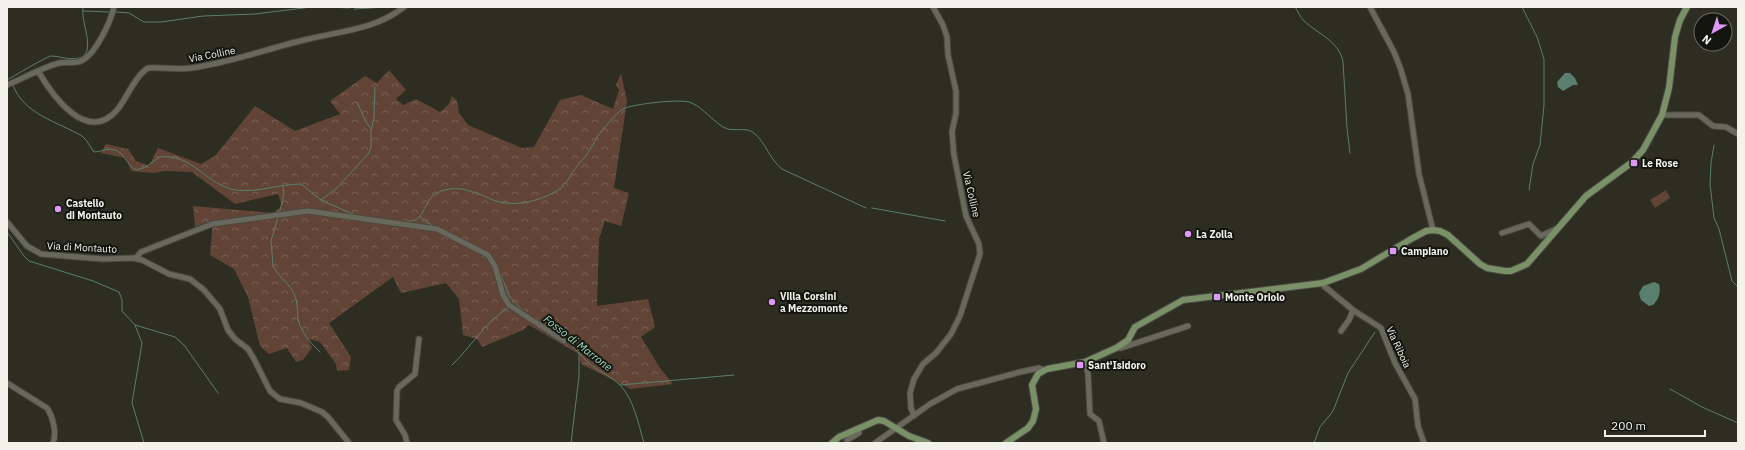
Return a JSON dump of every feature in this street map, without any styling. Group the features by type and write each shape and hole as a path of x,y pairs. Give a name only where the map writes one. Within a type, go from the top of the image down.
{"main road":[{"path":"1006,443 1028,428 1033,421 1036,409 1032,385 1036,376 1044,370 1085,362 1116,348 1126,342 1139,324 1183,300 1323,283 1362,269 1422,233 1433,230 1440,231 1448,236 1487,268 1505,272 1527,264 1586,196 1637,158 1662,114 1668,88 1676,37 1680,20 1686,7"},
{"path":"832,443 858,428 873,421 880,420 909,436 928,443"}],"street":[{"path":"7,85 60,62 75,63 83,61 90,55 105,31 114,7"},
{"name":"Via Colline","path":"38,71 56,99 74,115 85,120 100,122 117,110 141,75 148,68 190,69 245,57 303,40 360,28 385,19 404,7"},
{"name":"Via Colline","path":"914,416 911,408 910,393 914,379 923,364 936,353 951,334 960,316 980,254 978,244 966,216 954,155 952,132 956,113 956,91 948,56 947,37 943,25 932,7"},
{"path":"1370,7 1394,52 1408,94 1419,174 1433,230"},
{"path":"1662,114 1699,115 1713,126 1726,127 1738,134"},
{"path":"136,258 142,252 212,224 308,211 438,229 482,250 488,255 492,259 503,294 509,305 564,341"},
{"name":"Via di Montauto","path":"7,222 27,246 41,254 103,260 133,258 142,260 169,274 190,278 204,290 220,309 228,330 235,339 248,349 270,391 280,399 301,403 322,412 328,417 349,443"},
{"path":"1502,233 1529,224 1541,236 1559,228"},
{"name":"Via Riboia","path":"1323,283 1324,286 1352,310 1381,328 1395,362 1415,399 1418,426 1424,443"},
{"path":"1341,331 1349,320 1352,310"},
{"path":"1116,348 1121,348 1160,337 1188,326"},
{"path":"407,443 405,435 396,420 397,392 400,387 415,374 419,338"},
{"path":"1085,362 1088,374 1090,414 1099,421 1104,443"},
{"path":"875,443 936,400 957,389 1020,372 1039,368 1044,370"},
{"path":"7,383 47,408 50,412 55,436 53,443"},
{"path":"847,440 859,433 858,428"}],"green space":[{"path":"389,70 406,90 396,99 403,105 416,99 440,112 449,104 452,96 457,101 459,113 468,125 522,148 534,147 560,100 581,95 613,109 619,90 616,85 621,73 627,101 614,188 629,193 621,226 605,221 599,239 597,306 648,299 655,327 641,337 660,368 673,384 631,389 581,364 579,354 529,325 523,330 482,347 477,339 463,335 459,299 446,283 401,293 393,277 329,323 351,357 349,370 337,371 336,364 320,342 308,339 312,348 303,360 296,362 287,348 269,354 260,346 248,297 234,269 210,255 213,220 195,227 193,206 273,213 282,206 278,194 235,204 192,172 165,171 154,173 131,171 126,158 101,153 106,144 128,149 136,161 149,166 158,148 201,164 215,156 255,106 295,131 340,114 330,101 365,76 377,83"},
{"path":"1666,190 1670,198 1655,208 1650,200"}],"shaded area":[{"path":"1565,73 1570,73 1575,78 1578,85 1573,85 1563,91 1558,87 1557,82"},
{"path":"1654,282 1659,284 1660,293 1655,303 1649,306 1641,300 1639,293 1643,286"}],"waterway":[{"path":"7,80 51,56 71,59 85,55 88,45 83,18 83,7"},
{"path":"116,12 129,13 144,22 161,22 203,16 255,14 312,7"},
{"path":"328,7 349,8"},
{"path":"354,9 386,7"},
{"path":"1295,7 1301,18 1333,43 1341,55 1343,62 1350,153"},
{"path":"1522,7 1537,37 1544,59 1544,105 1540,145 1533,164 1529,190"},
{"path":"83,11 109,12"},
{"name":"Fosso di Marrone","path":"13,85 18,95 33,110 82,136 94,152 111,149 119,152 136,170 146,167 159,157 171,157 191,165 217,183 236,190 244,191 301,184 321,200 357,216"},
{"path":"321,200 337,188 368,154 371,148 375,87"},
{"path":"403,222 415,220 419,217 427,203 435,194 450,189 467,190 493,200 510,203 536,200 553,193 564,185 587,154 600,133 620,111 636,105 669,101 692,103 727,129 751,131 758,137 774,161 782,169 866,208"},
{"path":"357,102 366,122 371,129"},
{"path":"1714,145 1710,184 1714,218 1719,229 1732,281 1738,287"},
{"path":"279,214 284,194 283,186"},
{"path":"872,208 945,221"},
{"path":"278,217 271,241 273,265 295,295 298,319 301,329 320,352"},
{"name":"Fosso di Marrone","path":"420,217 428,223 459,238"},
{"path":"7,232 29,261 93,281 119,292 122,300 122,311 135,325 142,343 132,403 144,443"},
{"name":"Fosso di Marrone","path":"500,273 510,297 524,312"},
{"path":"452,365 485,327 508,308"},
{"name":"Fosso di Marrone","path":"542,324 549,329"},
{"path":"135,325 175,337 184,345 218,393"},
{"path":"1314,443 1320,427 1333,411 1348,373 1375,332"},
{"name":"Fosso di Marrone","path":"567,341 589,363 619,384 624,390 632,404 644,443"},
{"path":"571,443 579,376 579,353"},
{"path":"620,385 734,375"},
{"path":"1670,389 1702,407 1738,423"}],"place":[{"name":"Le Rose","path":"1634,163"},
{"name":"Castello di Montauto","path":"58,209"},
{"name":"La Zolla","path":"1188,234"},
{"name":"Campiano","path":"1393,251"},
{"name":"Monte Oriolo","path":"1217,297"},
{"name":"Villa Corsini a Mezzomonte","path":"772,302"},
{"name":"Sant'Isidoro","path":"1080,365"}]}
